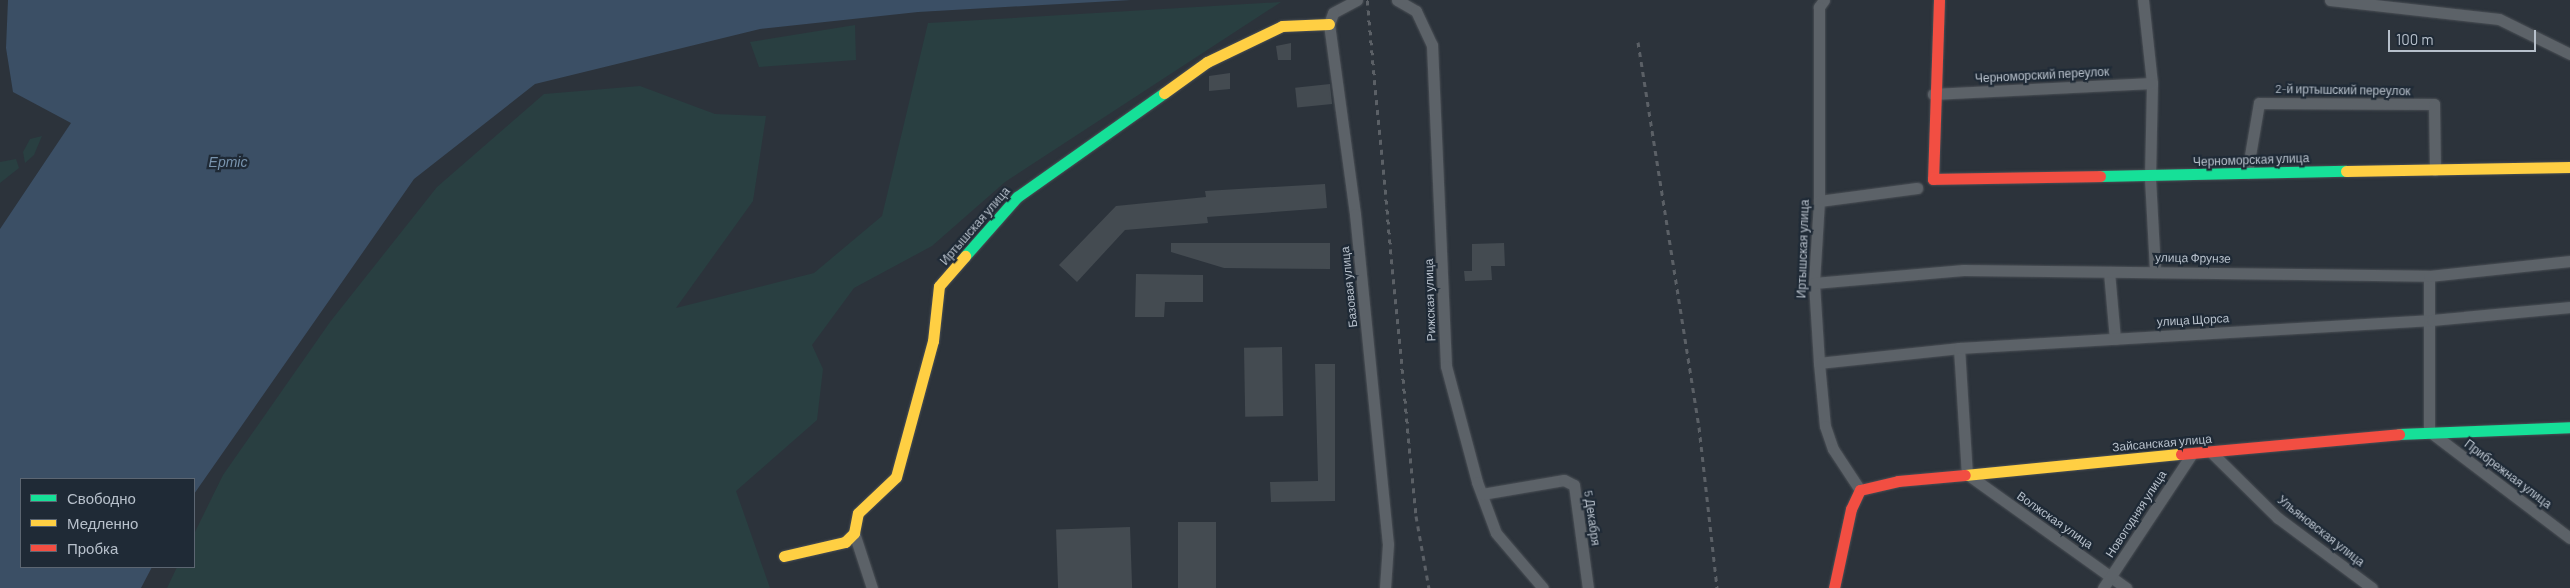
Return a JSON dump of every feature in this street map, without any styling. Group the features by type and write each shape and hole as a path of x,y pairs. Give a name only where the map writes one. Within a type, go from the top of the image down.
{"street":[{"path":"1330,24 1333,13 1357,0"},
{"name":"Рижская улица","path":"1397,0 1416,11 1432,45 1446,366 1482,494 1496,533 1543,588"},
{"name":"Иртышская улица","path":"1824,0 1818,7 1819,201 1814,283 1818,363 1825,426 1832,449 1860,490"},
{"path":"1932,94 1939,0"},
{"path":"2143,0 2152,82 2150,178 2155,271"},
{"path":"2330,0 2499,19 2570,54"},
{"name":"Иртышская улица","path":"854,534 858,513 896,477 933,341 939,286 1017,197 1207,62 1282,26 1330,24"},
{"name":"Базовая улица","path":"1330,24 1355,214 1387,534 1385,588"},
{"name":"Черноморский переулок","path":"1932,94 2152,82"},
{"name":"Черноморская улица","path":"1932,94 1933,179 2150,178 2247,173 2570,166"},
{"name":"2-й иртышский переулок","path":"2247,173 2259,102 2434,104 2434,170"},
{"path":"1819,201 1917,188"},
{"name":"улица Фрунзе","path":"1814,283 1963,270 2429,276 2570,261"},
{"path":"2109,272 2115,339"},
{"path":"2429,276 2432,320 2429,431"},
{"name":"улица Щорса","path":"1818,363 1959,348 2432,320 2570,307"},
{"path":"1959,348 1967,474"},
{"name":"Зайсанская улица","path":"1860,490 1898,481 2191,455 2429,431 2570,427"},
{"name":"Прибрежная улица","path":"2429,431 2570,538"},
{"name":"Ульяновская улица","path":"2212,453 2278,518 2372,588"},
{"name":"Новогодняя улица","path":"2103,588 2191,455"},
{"name":"Волжская улица","path":"1967,474 2126,588"},
{"name":"5 Декабря","path":"1482,494 1564,480 1574,485 1588,588"},
{"path":"1834,588 1851,509 1860,490"},
{"path":"784,556 845,542 854,534 872,588"}],"green space":[{"path":"1281,2 1005,182 932,246 854,288 812,345 823,369 817,420 736,491 770,588 167,588 177,568 195,568 195,532 223,475 330,322 437,187 544,94 640,86 715,114 766,116 753,201 676,308 814,273 882,216 928,23"},
{"path":"855,25 856,60 759,67 750,42"},
{"path":"42,136 34,155 25,163 23,152 30,139"},
{"path":"16,159 19,168 0,183 0,162"}],"water":[{"name":"Ертіс","path":"8,0 1131,0 918,12 760,29 535,84 414,179 195,493 195,478 20,478 20,568 151,568 141,588 0,588 0,229 71,123 13,92 6,48"}],"building":[{"path":"1291,43 1291,60 1278,60 1276,46"},
{"path":"1230,73 1230,89 1209,91 1209,76"},
{"path":"1330,84 1332,104 1297,108 1295,88"},
{"path":"1325,184 1327,208 1207,217 1208,223 1125,230 1077,282 1059,265 1116,206 1206,197 1205,191"},
{"path":"1171,243 1330,243 1330,269 1224,268 1171,252"},
{"path":"1504,243 1505,266 1491,266 1492,280 1465,281 1464,271 1472,271 1472,244"},
{"path":"1136,274 1203,275 1203,302 1165,302 1164,317 1135,317"},
{"path":"1282,347 1283,416 1245,417 1244,348"},
{"path":"1315,364 1335,364 1335,501 1271,502 1270,482 1318,481"},
{"path":"1178,522 1216,522 1216,588 1178,588"},
{"path":"1130,527 1132,588 1058,588 1056,530"}],"railway":[{"path":"1367,0 1416,516 1429,588"},
{"path":"1638,42 1699,427 1717,588"}],"traffic: fast":[{"path":"965,256 1017,197 1164,93"},
{"path":"2100,176 2346,171"},
{"path":"2399,434 2570,427"}],"traffic: slow":[{"path":"1164,93 1207,62 1282,26 1329,24"},
{"path":"2346,171 2570,167"},
{"path":"784,556 845,542 854,533 858,513 896,477 933,341 939,286 965,256"},
{"path":"1965,475 2181,454"}],"traffic: jam":[{"path":"1939,0 1933,179 2100,176"},
{"path":"2181,454 2399,434"},
{"path":"1834,588 1851,509 1860,490 1898,481 1965,475"}]}
